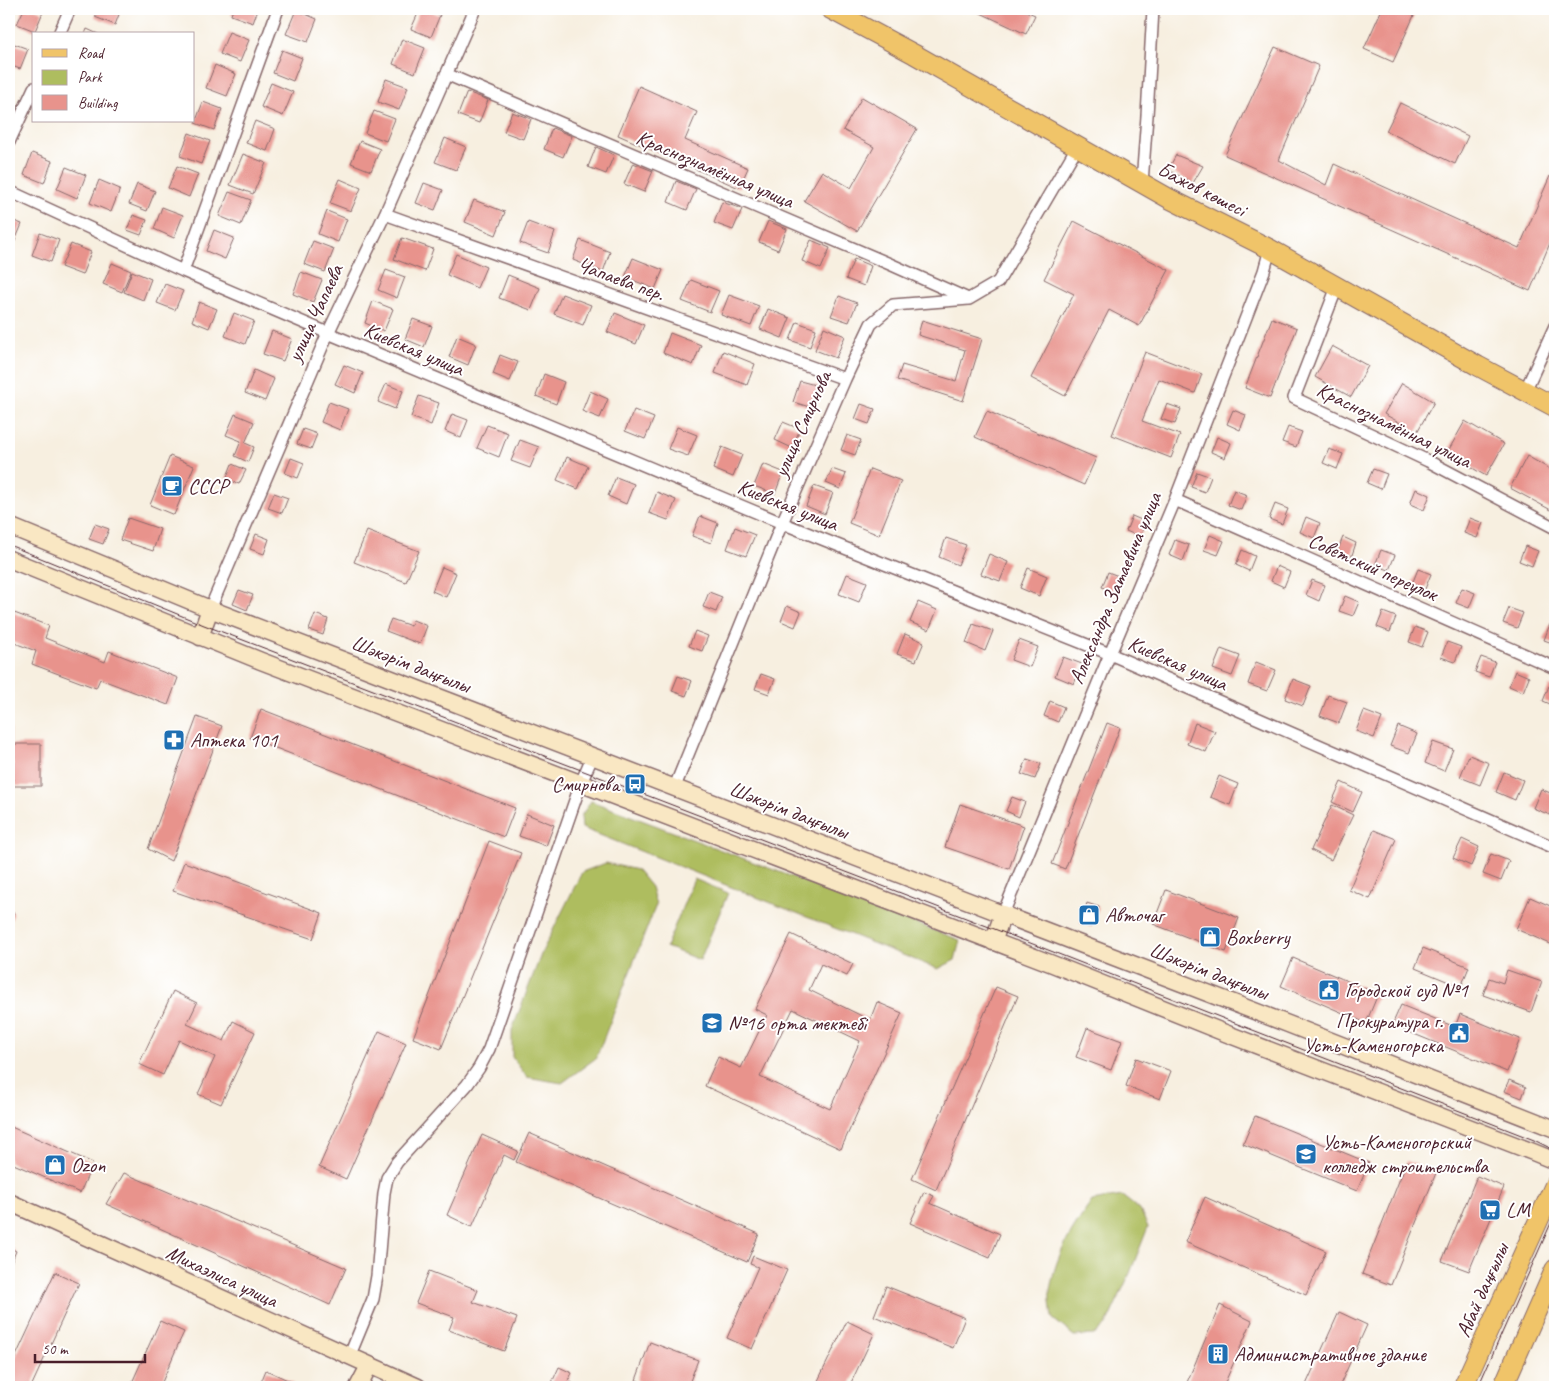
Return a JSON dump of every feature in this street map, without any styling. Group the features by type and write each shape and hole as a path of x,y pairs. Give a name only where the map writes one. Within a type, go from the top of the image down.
{"main road":[{"name":"Бажов көшесі","path":"830,9 914,54 1170,200 1270,250 1555,407"},
{"name":"Шәкәрім даңғылы","path":"9,526 210,609 1288,1024 1555,1129"},
{"path":"9,559 200,637 993,942 1555,1162"},
{"name":"улица Чапаева","path":"200,637 210,609"},
{"name":"улица Смирнова","path":"662,815 674,789"},
{"name":"Александра Затаевича улица","path":"993,942 1003,914"},
{"name":"Абай даңғылы","path":"1463,1387 1555,1184"},
{"name":"Михаэлиса улица","path":"9,1202 418,1387"},
{"path":"1503,1387 1550,1289 1555,1268"},
{"path":"358,1387 369,1366"}],"street":[{"path":"59,32 70,9"},
{"path":"183,271 278,9"},
{"name":"улица Чапаева","path":"210,609 328,333 385,214 475,9"},
{"path":"1142,183 1153,9"},
{"name":"Краснознамённая улица","path":"446,74 874,257 969,300"},
{"path":"9,142 32,92"},
{"name":"улица Смирнова","path":"674,789 782,524 845,379 872,324 893,305 969,300 998,282 1077,147"},
{"name":"Киевская улица","path":"9,191 183,271 328,333 782,524 1110,654 1555,848"},
{"name":"Чапаева пер.","path":"385,214 845,379"},
{"name":"Александра Затаевича улица","path":"1003,914 1175,500 1264,271 1270,250"},
{"name":"Краснознамённая улица","path":"1336,287 1294,398 1428,461 1555,528"},
{"path":"1525,392 1555,326"},
{"name":"Советский переулок","path":"1175,500 1555,668"},
{"path":"350,1357 373,1299 387,1178 397,1162 467,1085 489,1049 581,783 592,757"}],"green space":[{"path":"591,801 960,940 955,960 938,969 582,828 581,816"},
{"path":"606,863 637,870 651,887 656,905 596,1058 562,1083 527,1077 512,1057 512,1030 542,952 582,872"},
{"path":"694,879 728,893 700,960 666,947"},
{"path":"1122,1196 1140,1210 1148,1227 1130,1273 1106,1325 1094,1335 1074,1336 1052,1318 1050,1294 1052,1278 1060,1254 1092,1201"}],"building":[{"path":"24,9 35,9 43,12 35,31 17,24"},
{"path":"99,9 121,9 115,25 95,17"},
{"path":"233,9 258,9 253,23 231,15"},
{"path":"420,9 440,15 431,37 411,29"},
{"path":"972,9 1021,9 1035,15 1026,34"},
{"path":"1382,9 1417,9 1393,62 1364,49"},
{"path":"296,10 317,19 308,42 286,34"},
{"path":"229,32 249,40 240,62 220,54"},
{"path":"402,39 425,48 415,73 393,64"},
{"path":"9,42 28,49 20,69 9,65"},
{"path":"1275,47 1319,66 1279,160 1326,185 1334,164 1519,248 1550,176 1555,179 1555,231 1530,291 1225,155"},
{"path":"282,50 302,58 293,81 273,73"},
{"path":"215,65 236,74 227,96 206,88"},
{"path":"386,79 408,87 399,110 378,102"},
{"path":"271,83 293,92 283,116 261,107"},
{"path":"639,86 697,112 685,140 748,168 739,188 618,135"},
{"path":"467,92 488,100 479,123 458,115"},
{"path":"862,97 917,129 857,231 804,201 822,171 851,188 874,147 843,130"},
{"path":"203,102 222,109 214,130 195,123"},
{"path":"1400,103 1468,136 1455,164 1386,131"},
{"path":"374,111 395,119 386,141 365,133"},
{"path":"512,112 531,119 523,139 504,132"},
{"path":"255,121 275,129 267,151 246,143"},
{"path":"552,128 572,136 563,157 544,149"},
{"path":"189,133 210,141 201,164 180,156"},
{"path":"445,138 466,147 456,170 435,162"},
{"path":"360,141 380,149 371,171 351,163"},
{"path":"596,147 614,155 606,174 588,167"},
{"path":"32,153 52,161 44,183 24,175"},
{"path":"243,154 266,163 253,194 230,185"},
{"path":"1176,155 1203,166 1193,183 1168,170"},
{"path":"633,163 653,171 644,192 624,184"},
{"path":"177,166 198,174 189,197 168,188"},
{"path":"66,167 86,175 77,198 57,189"},
{"path":"340,179 361,188 351,211 330,203"},
{"path":"99,180 120,189 111,212 90,203"},
{"path":"676,181 696,189 687,210 668,202"},
{"path":"424,183 443,190 435,210 416,203"},
{"path":"137,184 155,191 147,211 129,204"},
{"path":"229,192 251,200 241,225 219,216"},
{"path":"474,200 505,212 496,235 465,222"},
{"path":"722,202 742,209 733,230 714,223"},
{"path":"162,207 183,215 174,238 154,229"},
{"path":"327,211 347,219 338,242 318,234"},
{"path":"133,215 147,220 141,235 127,230"},
{"path":"9,219 22,224 13,246 9,244"},
{"path":"768,221 787,229 778,250 759,242"},
{"path":"1074,221 1169,270 1139,326 1109,310 1065,396 1031,378 1074,294 1044,279"},
{"path":"528,222 555,232 548,253 520,243"},
{"path":"214,230 234,238 225,259 206,251"},
{"path":"40,233 59,240 51,262 32,255"},
{"path":"402,238 433,249 425,271 394,259"},
{"path":"580,240 610,252 603,272 573,260"},
{"path":"811,240 830,248 821,269 802,261"},
{"path":"313,241 334,249 325,272 304,264"},
{"path":"71,244 91,252 82,275 61,267"},
{"path":"456,254 486,267 477,288 447,275"},
{"path":"633,258 663,270 655,289 625,277"},
{"path":"854,259 871,266 864,286 846,279"},
{"path":"112,263 131,271 122,292 103,284"},
{"path":"386,270 405,277 397,298 378,290"},
{"path":"132,271 151,279 143,300 124,292"},
{"path":"301,272 322,280 313,302 293,294"},
{"path":"508,275 540,288 531,310 499,298"},
{"path":"691,280 719,291 710,312 682,301"},
{"path":"165,284 183,291 175,310 157,303"},
{"path":"562,294 591,305 583,325 554,314"},
{"path":"729,295 759,306 751,326 721,315"},
{"path":"839,296 857,303 849,322 831,316"},
{"path":"373,301 393,309 384,331 365,323"},
{"path":"199,302 217,309 209,328 192,321"},
{"path":"768,309 790,318 782,338 760,329"},
{"path":"234,313 254,321 245,344 225,336"},
{"path":"615,313 644,325 636,344 607,332"},
{"path":"1272,318 1297,328 1270,398 1245,388"},
{"path":"413,319 432,326 424,347 405,339"},
{"path":"922,320 982,339 963,401 897,380 902,365 956,381 965,350 918,335"},
{"path":"797,322 816,329 810,347 790,340"},
{"path":"824,327 845,336 836,358 815,350"},
{"path":"272,331 292,339 283,361 263,354"},
{"path":"670,333 701,345 693,365 663,353"},
{"path":"457,336 476,344 468,365 449,357"},
{"path":"1332,346 1368,366 1351,397 1315,377"},
{"path":"723,351 755,364 747,385 715,373"},
{"path":"1145,352 1202,374 1195,393 1159,379 1142,421 1180,435 1171,458 1112,435"},
{"path":"500,355 518,362 510,381 493,374"},
{"path":"344,365 363,373 355,393 335,384"},
{"path":"254,370 274,379 265,401 245,393"},
{"path":"544,374 564,382 556,404 536,396"},
{"path":"800,381 819,386 813,408 793,402"},
{"path":"1402,383 1434,402 1417,432 1384,414"},
{"path":"386,384 403,391 395,409 378,402"},
{"path":"590,391 608,399 600,418 582,411"},
{"path":"419,396 439,403 431,425 411,417"},
{"path":"329,402 348,409 340,430 321,422"},
{"path":"861,404 875,409 869,424 855,419"},
{"path":"1167,404 1181,409 1175,424 1161,419"},
{"path":"634,410 654,418 645,439 625,431"},
{"path":"1233,410 1246,415 1240,430 1227,424"},
{"path":"987,411 1096,458 1084,485 975,437"},
{"path":"235,414 254,422 245,443 254,447 248,462 235,456 241,441 226,435"},
{"path":"452,414 468,420 461,438 445,431"},
{"path":"1465,421 1504,444 1486,476 1447,453"},
{"path":"783,422 800,429 792,448 775,440"},
{"path":"487,425 508,433 499,457 477,448"},
{"path":"677,427 697,435 688,456 668,449"},
{"path":"1288,427 1302,432 1296,447 1282,442"},
{"path":"303,429 317,434 311,449 297,444"},
{"path":"847,435 861,440 855,455 841,450"},
{"path":"1217,437 1231,443 1225,458 1211,452"},
{"path":"520,440 539,447 530,468 511,461"},
{"path":"722,447 742,455 733,477 713,469"},
{"path":"1329,449 1343,454 1337,469 1323,463"},
{"name":"СССР","path":"170,456 194,466 174,515 150,505"},
{"path":"1527,456 1555,472 1555,502 1551,510 1510,488"},
{"path":"567,457 588,466 578,489 557,480"},
{"path":"291,458 304,463 298,478 285,473"},
{"path":"232,464 246,470 239,484 226,479"},
{"path":"763,464 783,472 775,494 754,486"},
{"path":"832,469 846,474 840,489 826,483"},
{"path":"870,469 901,481 879,535 849,523"},
{"path":"1373,469 1387,474 1381,489 1367,483"},
{"path":"1197,472 1211,477 1205,492 1191,487"},
{"path":"616,477 634,484 626,504 608,496"},
{"path":"814,486 833,493 825,514 806,506"},
{"path":"1416,489 1430,495 1424,510 1410,504"},
{"path":"1234,490 1247,495 1241,510 1228,505"},
{"path":"657,492 676,500 668,520 649,513"},
{"path":"274,493 288,498 282,513 268,508"},
{"path":"1275,504 1288,509 1282,524 1269,519"},
{"path":"700,516 718,523 711,543 692,536"},
{"path":"1132,516 1146,522 1140,537 1126,531"},
{"path":"1306,517 1320,523 1314,538 1300,532"},
{"path":"128,518 160,529 153,551 120,540"},
{"path":"1470,518 1483,523 1477,538 1464,533"},
{"path":"95,524 109,529 103,544 89,539"},
{"path":"735,527 755,535 746,556 727,549"},
{"path":"367,531 419,551 406,582 354,562"},
{"path":"256,534 269,539 264,554 250,549"},
{"path":"1210,535 1224,541 1218,555 1204,550"},
{"path":"1343,537 1356,543 1351,558 1337,552"},
{"path":"946,538 966,545 958,565 939,557"},
{"path":"1175,540 1189,545 1183,561 1169,555"},
{"path":"1525,546 1538,551 1532,566 1519,561"},
{"path":"1242,550 1255,556 1249,571 1236,565"},
{"path":"1381,550 1395,555 1389,570 1375,565"},
{"path":"989,554 1008,562 1000,581 981,574"},
{"path":"1277,566 1290,572 1284,587 1271,581"},
{"path":"442,567 456,573 446,597 432,591"},
{"path":"1028,568 1047,576 1039,596 1020,588"},
{"path":"1418,569 1431,574 1425,589 1412,584"},
{"path":"1108,572 1121,577 1115,593 1102,587"},
{"path":"847,574 867,582 859,602 839,594"},
{"path":"1312,580 1325,585 1319,601 1306,595"},
{"path":"1462,588 1475,593 1469,608 1456,603"},
{"path":"239,590 253,595 247,610 233,604"},
{"path":"709,592 722,597 716,612 703,607"},
{"path":"1345,596 1359,602 1353,616 1339,611"},
{"path":"918,602 937,610 929,630 910,622"},
{"path":"787,606 801,612 795,627 781,621"},
{"path":"1509,608 1523,613 1517,628 1503,623"},
{"path":"9,611 49,626 45,638 105,662 109,651 178,678 168,705 100,679 96,688 32,664 36,651 9,641"},
{"path":"1383,612 1396,617 1390,632 1377,627"},
{"path":"315,614 328,619 323,635 309,630"},
{"path":"391,619 411,626 413,620 427,626 420,644 386,631"},
{"path":"973,624 993,631 985,651 966,643"},
{"path":"1550,624 1555,627 1555,644 1544,640"},
{"path":"1415,627 1428,632 1422,647 1409,642"},
{"path":"695,631 708,636 702,651 689,646"},
{"path":"905,634 924,642 916,661 897,654"},
{"path":"1019,640 1038,647 1030,667 1011,660"},
{"path":"1447,642 1461,647 1455,662 1441,657"},
{"path":"1221,649 1240,656 1232,676 1213,669"},
{"path":"1063,657 1082,664 1074,684 1055,676"},
{"path":"1481,657 1495,662 1489,677 1475,672"},
{"path":"1256,662 1276,670 1267,691 1248,684"},
{"path":"1515,671 1529,677 1523,692 1509,686"},
{"path":"761,674 775,679 769,694 755,689"},
{"path":"678,676 692,681 686,696 672,691"},
{"path":"1293,679 1311,686 1303,706 1285,699"},
{"path":"1549,686 1555,688 1555,706 1543,701"},
{"path":"1328,695 1347,702 1339,723 1320,716"},
{"path":"1050,701 1064,707 1058,722 1044,716"},
{"path":"261,709 515,808 504,837 250,738"},
{"path":"1364,711 1382,718 1374,738 1356,731"},
{"path":"197,717 222,726 171,861 148,849"},
{"path":"9,721 11,721 11,744 41,744 41,786 13,786 13,762 9,762"},
{"path":"1107,723 1120,728 1065,869 1052,864"},
{"path":"1195,723 1215,731 1206,752 1187,744"},
{"path":"1398,726 1417,734 1409,753 1390,746"},
{"path":"1433,742 1453,749 1444,771 1425,763"},
{"path":"1469,755 1489,763 1480,785 1460,777"},
{"path":"1027,759 1041,764 1035,779 1021,774"},
{"path":"1504,772 1523,780 1515,800 1496,792"},
{"path":"1219,776 1238,784 1230,805 1210,797"},
{"path":"1341,782 1362,792 1353,812 1332,802"},
{"path":"1541,789 1555,795 1555,803 1550,815 1533,808"},
{"path":"1012,797 1025,802 1019,817 1006,811"},
{"path":"960,804 1024,826 1009,869 945,847"},
{"path":"1332,805 1353,815 1331,860 1311,850"},
{"path":"527,814 554,825 546,846 519,836"},
{"path":"1374,830 1396,839 1370,899 1349,890"},
{"path":"1462,839 1479,847 1471,866 1453,858"},
{"path":"489,841 521,853 441,1049 413,1038"},
{"path":"1491,854 1509,861 1501,881 1483,874"},
{"path":"184,862 322,913 313,939 173,891"},
{"path":"1166,890 1239,918 1226,952 1153,924"},
{"path":"1530,897 1555,908 1555,946 1516,929"},
{"name":"Авточаг","path":"1087,903 1099,907 1091,927 1080,923"},
{"path":"9,911 14,913 9,924"},
{"name":"№16 орта мектебі","path":"791,934 853,964 847,976 821,964 809,990 870,1020 877,1002 902,1013 841,1149 705,1086 718,1057 741,1068 767,1015 755,1009","holes":["793,1009 860,1041 830,1109 760,1077"]},
{"path":"1423,948 1469,967 1461,987 1415,968"},
{"name":"Городской суд №1","path":"1293,958 1378,994 1366,1023 1281,986"},
{"path":"1507,970 1542,982 1531,1012 1483,995 1489,978 1503,983"},
{"path":"996,987 1018,996 936,1190 912,1179"},
{"path":"173,991 197,1003 187,1024 224,1041 233,1021 255,1032 221,1104 198,1094 215,1057 179,1040 163,1075 139,1064"},
{"name":"Прокуратура г. Усть-Каменогорска","path":"1401,1005 1455,1027 1460,1014 1520,1039 1507,1072 1392,1025"},
{"path":"1087,1028 1122,1041 1111,1070 1076,1057"},
{"path":"379,1031 406,1043 346,1179 319,1167"},
{"path":"1136,1058 1171,1071 1160,1099 1126,1086"},
{"path":"1509,1080 1526,1087 1522,1098 1504,1091"},
{"name":"Усть-Каменогорский колледж строительства","path":"1255,1116 1369,1163 1357,1191 1243,1144"},
{"path":"9,1126 93,1163 80,1193 9,1162"},
{"path":"529,1133 759,1234 747,1262 516,1162"},
{"path":"482,1135 518,1151 514,1160 504,1155 472,1227 447,1215"},
{"path":"1407,1161 1436,1173 1391,1285 1362,1274"},
{"path":"124,1173 346,1268 330,1305 106,1204"},
{"path":"1477,1176 1504,1187 1469,1271 1442,1261"},
{"path":"924,1192 934,1196 930,1203 1000,1234 990,1258 910,1223"},
{"path":"1205,1197 1326,1251 1306,1295 1185,1242"},
{"path":"9,1247 16,1251 9,1268"},
{"path":"753,1256 787,1270 752,1349 727,1338 758,1267 750,1264"},
{"path":"429,1271 478,1290 473,1302 517,1318 504,1351 449,1330 454,1317 416,1303"},
{"path":"55,1272 79,1283 31,1387 9,1387 9,1371"},
{"path":"886,1286 965,1318 953,1348 874,1316"},
{"name":"Административное здание","path":"1220,1305 1252,1321 1223,1387 1185,1387"},
{"path":"1339,1312 1367,1325 1339,1387 1305,1387"},
{"path":"160,1321 184,1332 160,1387 130,1387"},
{"path":"847,1321 874,1334 849,1387 815,1387"},
{"path":"650,1342 698,1360 690,1381 707,1387 654,1387 636,1380"},
{"path":"559,1367 572,1373 568,1381 581,1387 550,1387"},
{"path":"266,1370 294,1383 292,1387 259,1387"}],"tram line":[{"path":"9,545 204,625 997,930 1534,1140 1548,1147 1555,1154"},
{"path":"1478,1387 1555,1214"}],"place":[{"name":"СССР","path":"172,486"},
{"name":"Аптека 101","path":"174,740"},
{"name":"Смирнова","path":"635,784"},
{"name":"Авточаг","path":"1089,915"},
{"name":"Boxberry","path":"1210,937"},
{"name":"Городской суд №1","path":"1329,990"},
{"name":"№16 орта мектебі","path":"712,1023"},
{"name":"Прокуратура г. Усть-Каменогорска","path":"1459,1033"},
{"name":"Усть-Каменогорский колледж строительства","path":"1306,1154"},
{"name":"Ozon","path":"55,1165"},
{"name":"LM","path":"1490,1210"},
{"name":"Административное здание","path":"1218,1354"}]}
